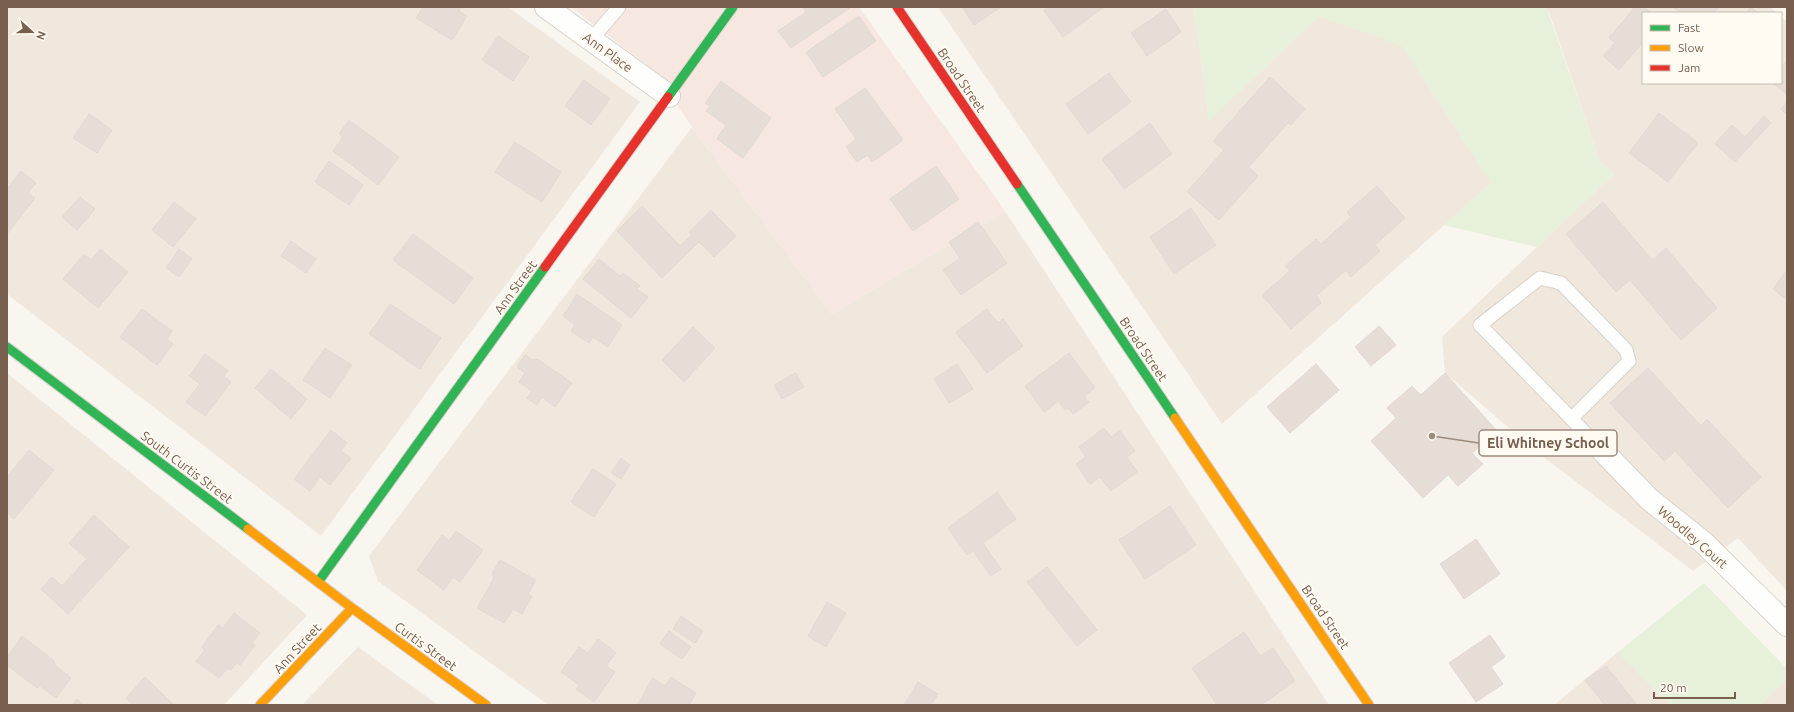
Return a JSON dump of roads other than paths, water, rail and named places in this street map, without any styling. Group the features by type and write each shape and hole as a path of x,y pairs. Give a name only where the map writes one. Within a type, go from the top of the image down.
{"main road":[{"name":"Ann Street","path":"318,582 733,7"},
{"name":"Broad Street","path":"897,7 1369,705"},
{"name":"South Curtis Street","path":"7,346 352,608"},
{"name":"Ann Street","path":"260,705 352,608"},
{"name":"Curtis Street","path":"352,608 486,705"}],"street":[{"name":"Ann Place","path":"546,7 669,96"},
{"name":"Woodley Court","path":"1600,448 1649,499 1704,543 1787,625"}],"lane":[{"path":"591,40 620,7"},
{"path":"1571,419 1628,361 1626,350 1562,283 1540,278 1480,325 1571,419 1600,448"}],"place":[{"name":"Eli Whitney School","path":"1432,436"}]}
